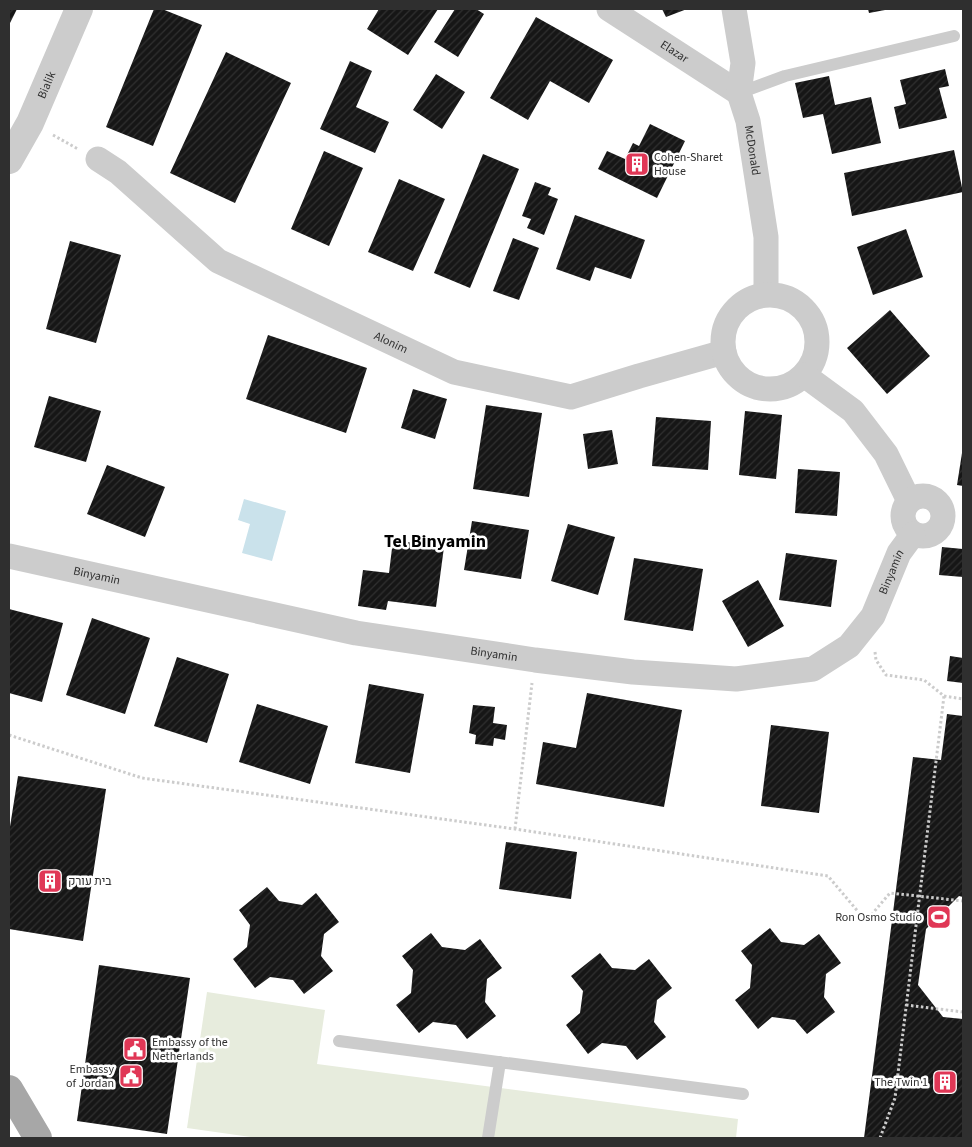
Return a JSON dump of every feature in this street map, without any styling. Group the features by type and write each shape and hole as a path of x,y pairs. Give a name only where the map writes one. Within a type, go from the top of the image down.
{"main road":[{"path":"9,1089 38,1138"}],"street":[{"name":"Bialik","path":"9,160 30,123 79,9"},
{"name":"Elazar","path":"609,9 739,93"},
{"name":"McDonald","path":"734,9 743,63 739,93 748,121 766,237 766,294"},
{"name":"Alonim","path":"98,159 118,172 218,261 454,372 571,398 724,352"},
{"path":"766,294 782,296 797,302 809,314 816,329 818,346 814,362 804,375 792,384 779,389 764,389 750,385 738,377 729,366 724,352 723,336 728,321 738,308 750,299 766,294"},
{"path":"804,375 853,411 886,454 909,501"},
{"path":"929,496 940,504 943,511 953,518 941,525 932,534 926,536 914,534 904,525 902,518 905,506 909,501 915,497 929,496"},
{"name":"Binyamin","path":"9,556 356,633 535,660 633,672 736,679 813,668 849,646 873,616 899,553 914,534"}],"lane":[{"path":"739,93 785,76 954,36"},
{"path":"339,1041 743,1094"},
{"path":"488,1138 500,1062"}],"path":[{"path":"30,123 98,159"},
{"path":"861,631 873,644 876,660 886,675 924,680 944,696 963,699"},
{"path":"515,829 535,660"},
{"path":"880,1138 895,1098 944,696"},
{"path":"9,735 142,778 515,829 828,876 866,921 890,893 963,901"},
{"path":"906,1005 963,1012"}],"shaded area":[{"path":"207,992 325,1010 317,1064 738,1119 736,1138 257,1138 187,1128"}],"water":[{"path":"244,499 286,511 272,561 242,553 250,524 238,520"}],"building":[{"path":"9,9 17,9 9,25"},
{"path":"154,9 162,9 202,25 153,146 106,127"},
{"path":"379,9 438,9 408,55 367,29"},
{"path":"455,9 476,9 484,14 458,57 434,42"},
{"path":"662,9 687,9 666,17"},
{"path":"868,9 885,9 885,10 869,13"},
{"path":"536,17 613,60 589,103 550,81 528,120 490,98"},
{"path":"226,52 291,83 235,203 170,173"},
{"path":"350,61 372,71 356,107 389,122 375,153 320,129"},
{"path":"945,69 949,86 939,88 947,118 899,129 894,107 906,104 900,80"},
{"path":"436,74 465,92 442,129 413,110"},
{"path":"829,76 835,105 871,97 881,143 832,154 823,114 803,118 795,83"},
{"name":"Cohen-Sharet House","path":"650,124 685,141 657,198 598,169 607,151 625,159 633,143 639,146"},
{"path":"954,150 963,192 852,216 844,173"},
{"path":"324,151 363,168 329,246 291,229"},
{"path":"483,154 519,169 470,288 434,273"},
{"path":"399,179 445,199 413,271 368,252"},
{"path":"535,182 551,188 548,195 558,199 544,235 527,228 531,219 522,216"},
{"path":"575,215 645,240 631,279 595,267 590,281 556,269"},
{"path":"906,229 923,277 873,295 857,247"},
{"path":"513,238 539,248 519,300 493,291"},
{"path":"70,241 121,255 96,343 46,329"},
{"path":"890,310 930,356 887,394 847,348"},
{"path":"268,335 367,368 346,433 246,399"},
{"path":"413,389 447,399 435,439 401,428"},
{"path":"49,396 101,411 86,462 34,447"},
{"path":"486,405 542,413 529,497 473,489"},
{"path":"745,411 782,415 776,479 739,475"},
{"path":"656,417 711,421 708,470 652,466"},
{"path":"612,430 618,464 588,469 583,434"},
{"path":"963,453 963,486 957,485"},
{"path":"107,465 165,487 145,537 87,514"},
{"path":"798,469 840,472 837,516 795,513"},
{"path":"472,521 529,530 521,579 464,570"},
{"path":"568,524 615,537 598,595 551,581"},
{"path":"393,540 444,547 436,607 388,601 386,610 358,606 363,570 389,573"},
{"path":"942,547 963,549 963,577 939,575"},
{"path":"786,553 837,560 831,607 779,600"},
{"path":"634,558 703,569 693,631 624,620"},
{"path":"758,580 784,626 748,647 722,601"},
{"path":"9,609 63,623 42,702 9,693"},
{"path":"92,618 150,638 125,714 66,695"},
{"path":"950,656 963,658 963,683 947,681"},
{"path":"177,657 229,674 207,743 154,726"},
{"path":"369,684 424,694 410,773 355,763"},
{"path":"587,693 682,710 664,807 536,784 543,742 576,748"},
{"path":"257,704 328,726 310,784 239,762"},
{"path":"473,705 495,707 493,723 507,725 505,740 494,738 493,746 475,744 476,735 469,733"},
{"path":"947,714 963,716 963,897 959,896 926,929 918,985 943,1017 963,1019 963,1138 864,1138 913,757 941,760"},
{"path":"771,725 829,732 819,813 761,806"},
{"name":"בית עורק","path":"18,776 106,789 83,941 9,929 9,833"},
{"path":"506,842 577,852 571,899 499,889"},
{"path":"267,887 279,901 302,905 316,893 339,922 324,934 321,956 333,971 304,994 293,980 270,977 255,988 233,959 247,947 250,925 239,910"},
{"path":"770,928 781,942 804,945 819,934 841,963 826,974 824,997 835,1012 807,1034 795,1020 772,1017 758,1029 735,1000 750,988 752,965 741,951"},
{"path":"431,933 442,947 465,950 480,939 502,968 487,979 485,1002 496,1016 467,1039 456,1025 433,1022 419,1033 396,1005 411,993 413,970 402,956"},
{"path":"600,953 612,968 635,970 649,959 672,988 657,1000 654,1022 666,1037 637,1060 626,1046 602,1043 588,1054 566,1025 580,1013 583,991 571,976"},
{"path":"99,965 190,978 167,1134 77,1121"}],"place":[{"name":"Cohen-Sharet House","path":"637,164"},
{"name":"בית עורק","path":"50,881"},
{"name":"Ron Osmo Studio","path":"939,917"},
{"name":"Embassy of the Netherlands","path":"135,1049"},
{"name":"Embassy of Jordan","path":"131,1076"},
{"name":"The Twin 1","path":"945,1082"}],"district":[{"name":"Tel Binyamin","path":"435,541"}]}
